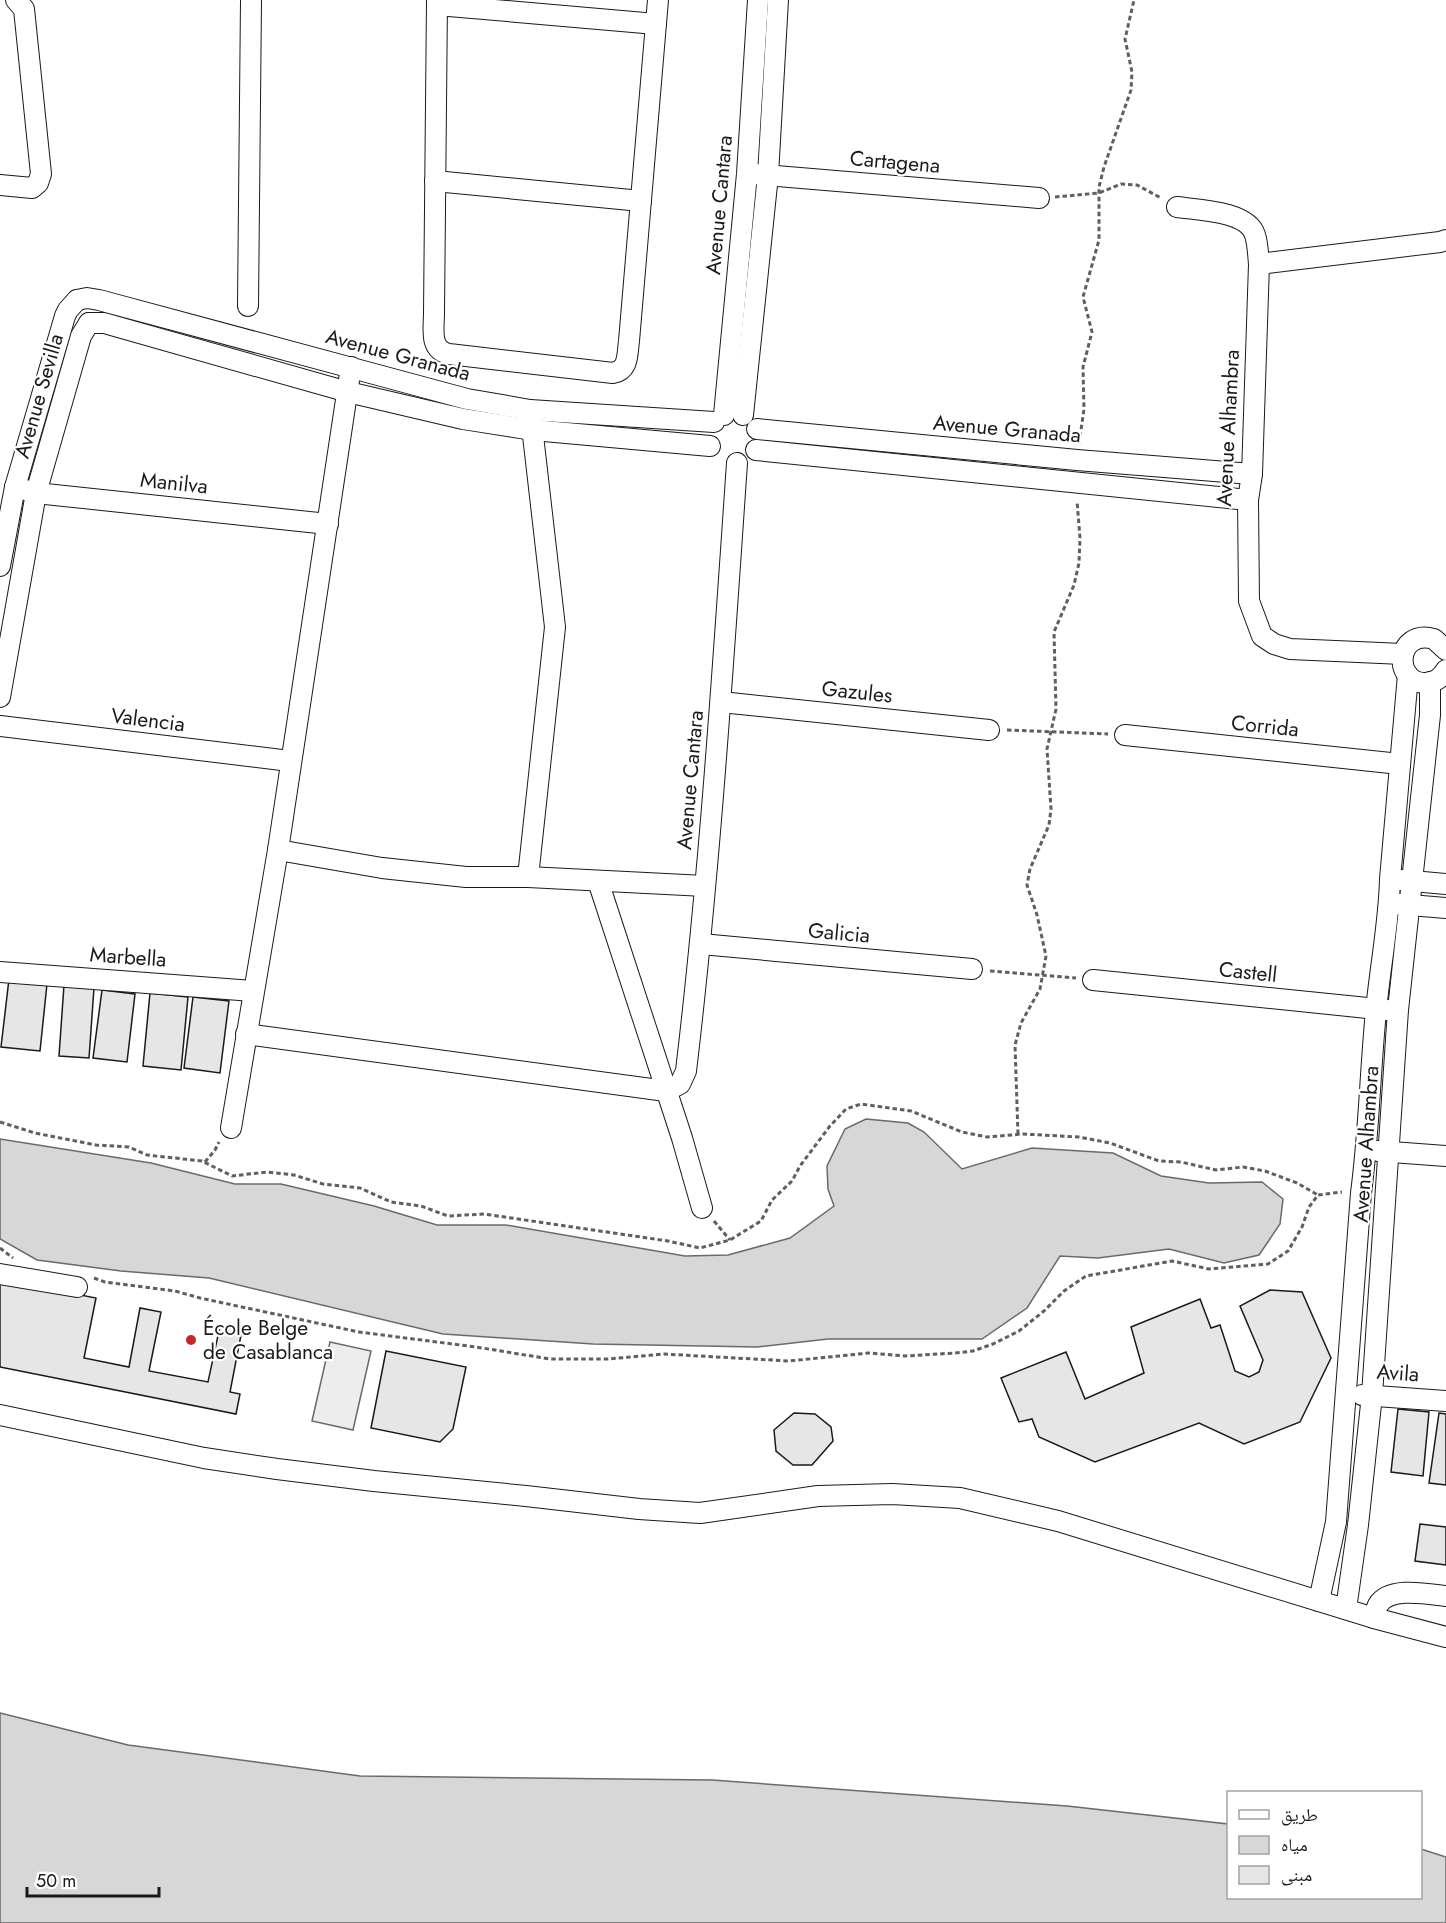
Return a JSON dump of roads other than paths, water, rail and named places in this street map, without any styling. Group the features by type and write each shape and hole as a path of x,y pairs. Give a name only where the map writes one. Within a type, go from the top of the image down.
{"street":[{"path":"0,185 32,188 38,183 40,174 24,9 16,0"},
{"path":"248,306 251,0"},
{"path":"656,24 437,2 434,337 437,348 442,353 603,373 617,373 626,365 641,201 656,24 658,0"},
{"name":"Avenue Cantara","path":"727,417 747,174 758,0"},
{"path":"727,417 768,175 778,0"},
{"name":"Cartagena","path":"747,174 1039,198"},
{"path":"435,181 641,201"},
{"name":"Avenue Alhambra","path":"1177,207 1217,212 1241,219 1255,233 1259,264 1252,474 1248,500 1249,601 1262,636 1274,644 1290,649 1403,654 1403,667 1408,675 1390,879 1390,903 1376,1010 1336,1522 1319,1601"},
{"path":"1259,264 1446,240"},
{"name":"Avenue Granada","path":"77,300 87,298 99,300 467,399 530,410 727,417"},
{"path":"77,300 89,323 104,323 348,392 462,419 533,430 710,446"},
{"name":"Avenue Sevilla","path":"0,566 15,487 65,316 77,300"},
{"name":"Avenue Sevilla","path":"0,697 36,493 81,336 89,323"},
{"path":"231,1128 278,850 351,367"},
{"path":"528,877 555,627 530,410"},
{"path":"727,417 749,418 757,429 759,436 756,450 749,457 737,463 720,459 710,446 710,430 727,417"},
{"name":"Avenue Granada","path":"757,429 1077,460 1252,474"},
{"path":"756,450 1248,500"},
{"name":"Avenue Cantara","path":"666,1091 680,1084 686,1071 701,944 721,702 737,463"},
{"name":"Manilva","path":"15,487 36,493 328,524"},
{"path":"1403,654 1410,642 1423,637 1437,640 1446,650"},
{"path":"1408,675 1418,682 1430,682 1437,680 1446,670"},
{"name":"Avenue Alhambra","path":"1346,1609 1372,1395 1398,1010 1430,715 1430,682"},
{"name":"Gazules","path":"721,702 989,730"},
{"name":"Valencia","path":"0,726 290,761"},
{"name":"Corrida","path":"1125,735 1400,764"},
{"path":"278,850 382,868 466,877 528,877 705,886"},
{"path":"1390,879 1446,884"},
{"path":"598,881 682,1138 702,1208"},
{"path":"1390,903 1446,908"},
{"name":"Galicia","path":"701,944 972,969"},
{"name":"Marbella","path":"0,972 253,991"},
{"name":"Castell","path":"1093,980 1376,1010 1398,1010"},
{"path":"246,1034 666,1091"},
{"path":"1366,1151 1446,1156"},
{"path":"0,1274 81,1281"},
{"name":"Avila","path":"1347,1394 1446,1401"},
{"path":"0,1415 204,1458 374,1481 639,1509 700,1513 818,1496 892,1494 960,1498 1058,1521 1374,1618 1446,1637"},
{"path":"1374,1618 1380,1602 1392,1595 1406,1592 1446,1596"}],"water":[{"path":"866,1119 908,1123 924,1132 962,1169 1032,1148 1113,1153 1161,1176 1209,1183 1262,1182 1283,1199 1280,1224 1259,1255 1224,1263 1169,1249 1098,1258 1060,1256 1027,1308 982,1339 828,1339 757,1347 593,1344 443,1334 209,1278 121,1271 37,1260 0,1239 0,1139 151,1163 235,1184 281,1184 374,1206 437,1225 506,1225 685,1256 728,1255 790,1238 834,1206 828,1189 827,1166 845,1129"},
{"path":"0,1713 128,1745 360,1776 712,1780 1067,1806 1227,1824 1227,1899 1422,1899 1422,1849 1446,1857 1446,1923 0,1923"}],"place":[{"name":"École Belge de Casablanca","path":"191,1340"}]}
